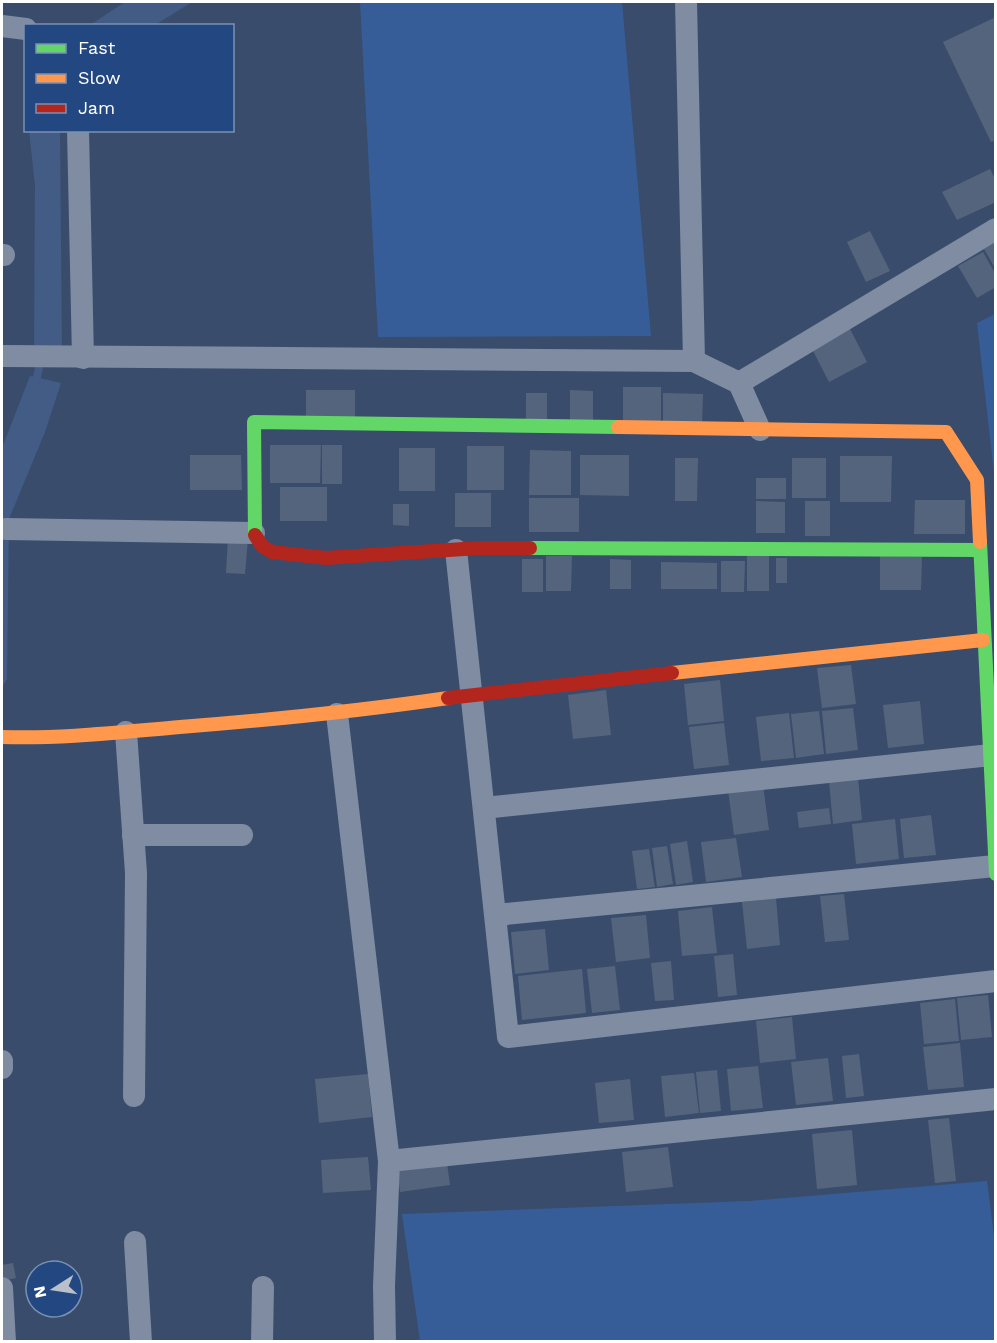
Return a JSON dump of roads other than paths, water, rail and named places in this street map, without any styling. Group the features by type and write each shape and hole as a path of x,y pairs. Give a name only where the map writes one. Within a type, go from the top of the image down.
{"street":[{"path":"686,2 694,362"},
{"path":"2,26 24,29"},
{"path":"78,132 83,358"},
{"path":"739,383 996,229"},
{"path":"2,356 694,362 739,383 760,430"},
{"path":"979,550 479,548 326,558 272,552 262,546 254,533 254,422 946,432 977,480 996,874"},
{"path":"6,529 254,533"},
{"path":"456,550 508,1037 996,981"},
{"path":"2,737 34,738 126,732 337,714 472,695 983,640"},
{"path":"337,714 389,1161 384,1286 385,1341"},
{"path":"126,732 136,873 134,1096"},
{"path":"484,808 991,755"},
{"path":"133,835 243,835"},
{"path":"496,915 995,866"},
{"path":"2,1061 2,1068"},
{"path":"389,1161 996,1099"},
{"path":"135,1242 141,1341"},
{"path":"262,1341 263,1287"},
{"path":"3,1288 5,1341"}],"waterway":[{"path":"35,386 41,359"}]}
